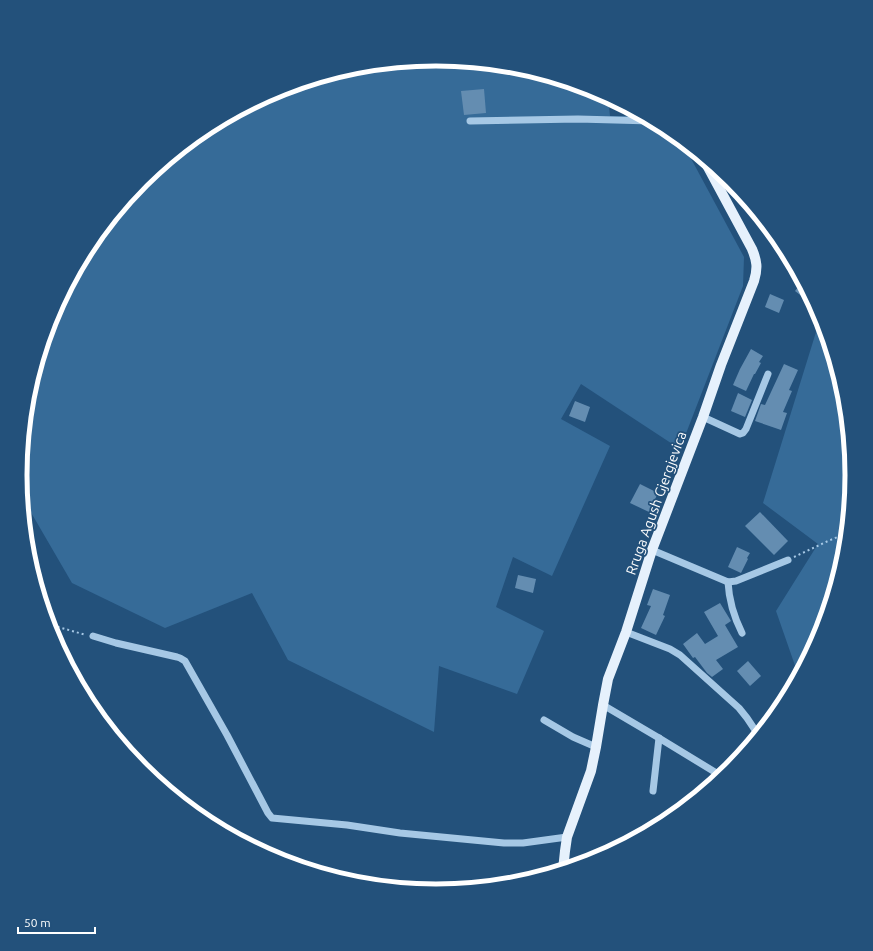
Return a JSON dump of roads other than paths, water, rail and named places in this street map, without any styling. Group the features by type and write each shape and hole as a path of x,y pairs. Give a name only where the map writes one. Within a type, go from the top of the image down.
{"main road":[{"name":"Rruga Agush Gjergjevica","path":"564,864 567,837 591,771 608,680 626,632 652,550 757,272 757,264 752,249 710,171"}],"street":[{"path":"470,121 578,119 640,121"},
{"path":"703,417 740,434 743,433 746,430 768,374"},
{"path":"652,550 728,582 736,581 788,560"},
{"path":"728,582 728,595 732,610 742,633"},
{"path":"626,632 670,649 680,655 739,708 756,731"},
{"path":"93,636 116,643 177,657 185,661 272,818 504,843 523,843 567,837"},
{"path":"603,705 717,773"},
{"path":"544,720 573,737 596,746"},
{"path":"653,792 659,738"}]}
